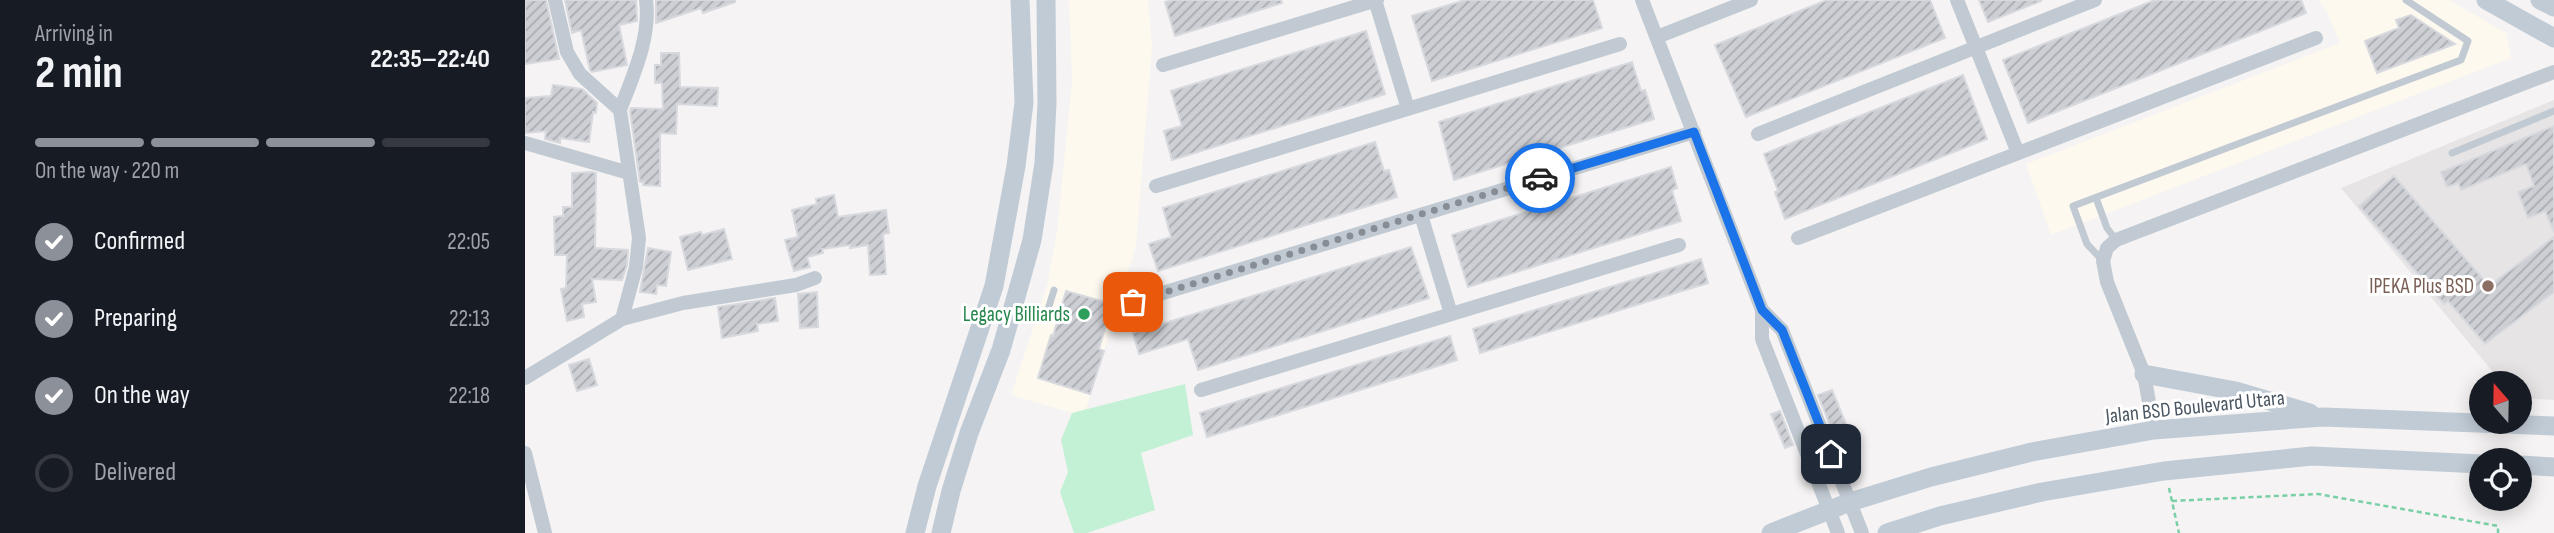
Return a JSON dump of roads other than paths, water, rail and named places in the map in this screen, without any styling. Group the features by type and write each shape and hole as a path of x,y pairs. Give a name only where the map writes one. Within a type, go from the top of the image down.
{"main road":[{"path":"2486,0 2554,38"},
{"path":"2540,0 2554,8"},
{"path":"915,533 927,486 995,286 1024,103 1020,7 1046,6 1047,103 1044,163 1032,240 1001,350 969,433 941,533"},
{"path":"2144,374 2236,391 2323,417"},
{"name":"Jalan BSD Boulevard Utara","path":"1771,533 1850,502 1931,477 2032,452 2154,430 2323,417 2554,426"},
{"path":"1887,533 1940,516 2042,492 2164,471 2312,456 2469,463"},
{"path":"2532,466 2554,467"}],"street":[{"path":"555,0 567,52 580,74 619,110"},
{"path":"622,319 636,267 639,238 619,110 641,52 648,11 646,0"},
{"path":"1163,65 1375,0 1408,109"},
{"path":"1642,0 1762,310 1762,340 1838,533"},
{"path":"1657,37 1751,0"},
{"path":"1957,0 2018,153"},
{"path":"1758,134 2095,0"},
{"path":"1798,238 2316,38"},
{"path":"1156,186 1620,44"},
{"path":"2154,430 2144,374 2107,282 2103,261 2107,248 2116,240 2554,72"},
{"path":"1133,302 1694,132"},
{"path":"525,143 629,173"},
{"path":"1421,215 1451,314"},
{"path":"1201,390 1679,246"},
{"path":"525,378 622,319 683,303 796,285 815,278"},
{"path":"1762,310 1782,330 1862,533"},
{"path":"1778,380 1799,372"},
{"path":"525,453 545,533"}],"lane":[{"path":"2103,261 2087,244 2073,206 2461,60 2468,41 2409,1"},
{"path":"2452,153 2554,111"},
{"path":"2096,198 2107,228 2116,240"},
{"path":"1013,310 1045,319 1053,290"}],"place":[{"name":"IPEKA Plus BSD","path":"2488,286"},
{"name":"Legacy Billiards","path":"1084,314"}]}
